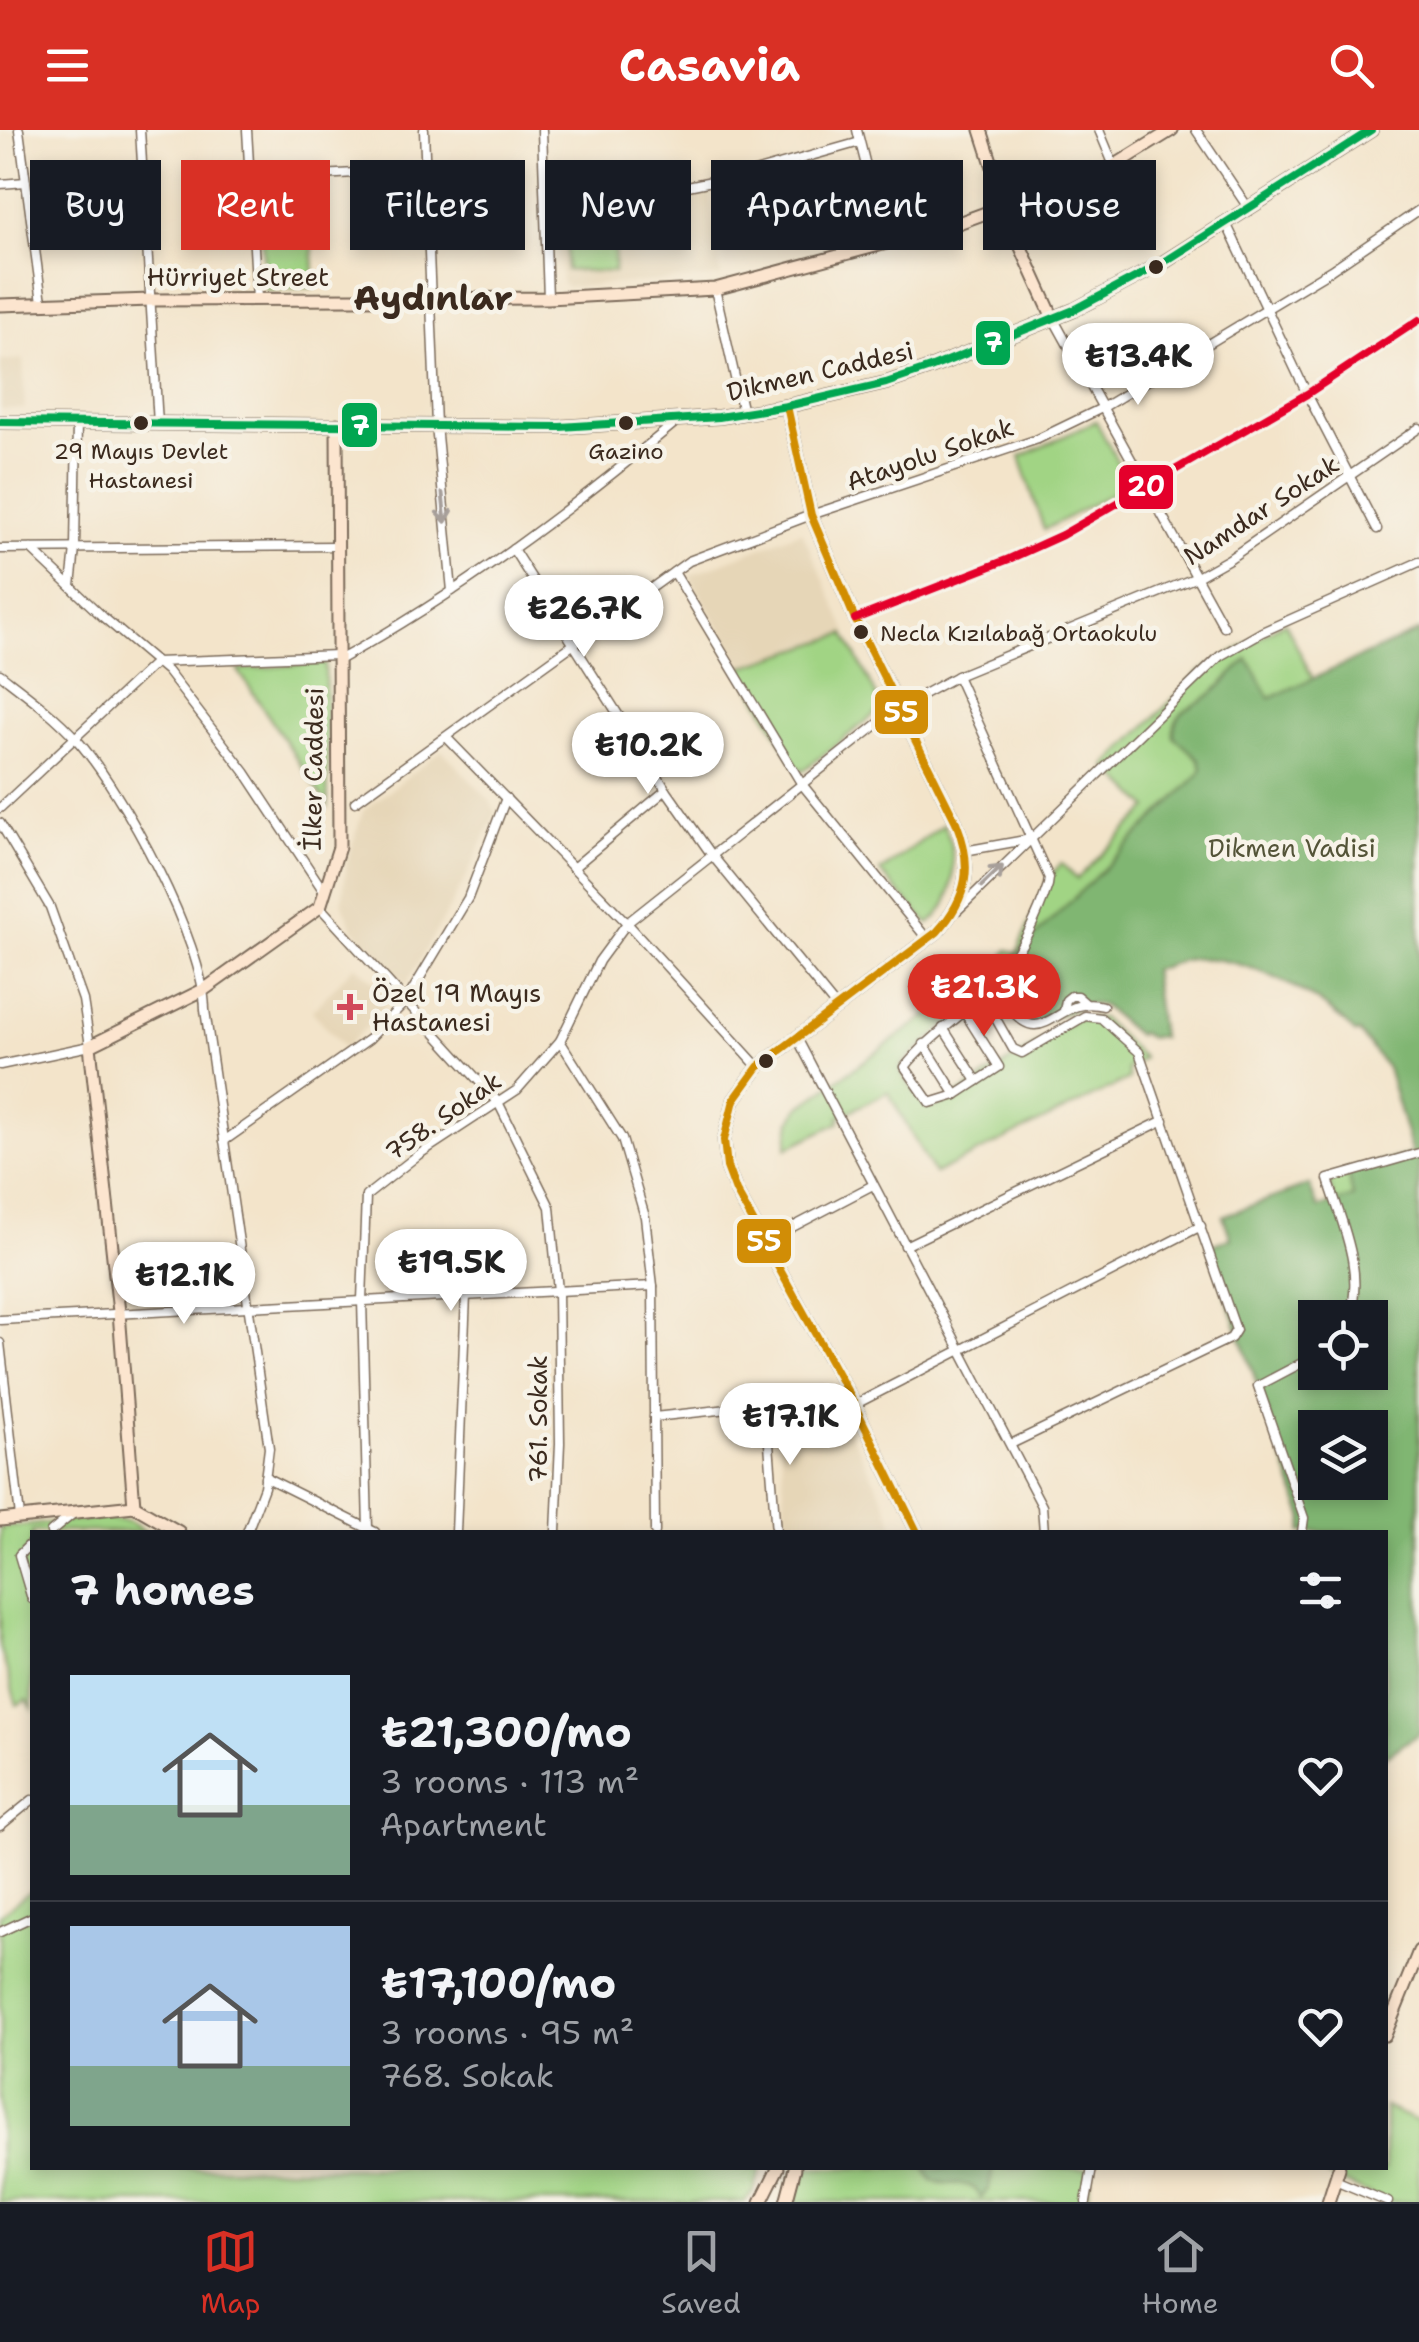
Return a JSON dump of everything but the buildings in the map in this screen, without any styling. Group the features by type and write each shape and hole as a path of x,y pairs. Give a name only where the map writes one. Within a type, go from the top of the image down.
{"main road":[{"name":"Dikmen Caddesi","path":"0,422 560,426 678,420 787,406 886,383 1052,318 1137,278 1371,130"}],"street":[{"path":"19,130 42,302"},
{"path":"140,130 158,424"},
{"path":"247,130 249,160"},
{"path":"424,130 426,160"},
{"path":"542,130 545,180"},
{"path":"857,130 865,160"},
{"path":"981,130 990,160"},
{"path":"1099,130 1112,160"},
{"name":"Hürriyet Street","path":"1124,160 1172,130"},
{"path":"1196,130 1248,210"},
{"path":"691,185 860,142"},
{"path":"0,184 26,182"},
{"name":"Atayolu Sokak","path":"355,802 689,560 1038,439 1102,408 1268,309 1419,210"},
{"path":"1226,223 1307,394 1377,529"},
{"path":"255,250 258,299"},
{"path":"430,250 436,426 452,591"},
{"path":"547,250 548,298"},
{"name":"Hürriyet Street","path":"0,305 150,300 548,298 715,289 867,250"},
{"path":"1023,250 1052,318 1224,627"},
{"path":"715,289 744,413"},
{"path":"855,619 1062,535 1307,394 1419,320"},
{"path":"787,406 811,515 855,619 949,806 964,851 966,879 954,914"},
{"path":"0,808 156,662 337,658 452,591 514,549 678,420"},
{"path":"71,586 76,549 77,422"},
{"name":"İlker Caddesi","path":"320,907 340,847 337,424"},
{"name":"Namdar Sokak","path":"898,708 958,676 1197,578 1419,428"},
{"path":"0,549 338,546"},
{"path":"32,549 167,671 245,772 325,893"},
{"path":"514,549 666,790 711,854 836,1007"},
{"path":"916,1530 852,1401 730,1178 724,1140 734,1100 758,1067 928,940 1220,656 1262,632 1419,562"},
{"path":"674,572 800,784 928,940"},
{"path":"0,674 77,738 127,809 179,918 205,989 268,1448 265,1477 247,1530"},
{"path":"958,676 1032,839 1048,886 1016,954 1000,978 982,994 963,1010 942,1028 924,1044 905,1068 930,1103 956,1095 1000,1068 963,1010"},
{"name":"758. Sokak","path":"372,1530 362,1300 366,1196 418,1155 517,1090 560,1041 599,961 627,923 898,708"},
{"path":"446,736 627,923 758,1067"},
{"path":"573,868 666,790"},
{"path":"224,1141 369,1039 406,1002 468,898 506,798"},
{"path":"0,824 50,906 83,1000 119,1312 134,1506"},
{"path":"964,851 1032,839"},
{"path":"0,1064 90,1046 205,989 320,907"},
{"name":"761. Sokak","path":"320,907 498,1102 550,1207 558,1290 560,1443 556,1530"},
{"path":"1000,978 1002,998 1024,1023 1040,1026 1064,1011 1071,996 1102,1006"},
{"path":"982,994 1013,1049 1022,1053 1085,1016 1101,1018 1139,1052 1236,1330 1231,1338 1011,1444"},
{"path":"942,1028 978,1081"},
{"path":"796,1036 1011,1444 1042,1506 1044,1530"},
{"path":"560,1041 622,1139 644,1217 653,1286 654,1530"},
{"path":"924,1044 956,1095"},
{"path":"905,1246 1164,1120"},
{"path":"1354,1300 1355,1267 1328,1179 1419,1153"},
{"path":"764,1242 873,1185"},
{"path":"654,1417 852,1401 1201,1226"},
{"path":"0,1320 653,1286"},
{"path":"456,1530 466,1295"},
{"path":"0,1343 20,1517"},
{"path":"1298,1365 1258,1386 1304,1518 1302,1530"},
{"path":"766,1406 776,1530"},
{"path":"265,1477 372,1530"},
{"path":"0,1520 134,1506 175,1530"},
{"path":"53,1530 75,1511"},
{"path":"30,1544 18,1555 30,1594"},
{"path":"0,1810 3,1824 30,1802"},
{"path":"0,1932 30,1918"},
{"path":"1388,2027 1419,1951"},
{"path":"786,2202 794,2170"},
{"path":"1086,2202 1092,2170"},
{"path":"761,2202 777,2172"},
{"path":"1328,2202 1337,2174 1388,2202"}],"shaded area":[{"path":"710,191 711,250 718,250 721,277 567,287 561,282 560,250 691,250 691,195"},
{"path":"23,359 25,409 0,409 0,361"},
{"path":"802,531 848,634 742,667 689,576"},
{"path":"442,750 496,812 464,882 406,984 353,928 342,902 347,861 363,811"},
{"name":"Özel 19 Mayıs Hastanesi","path":"355,965 390,996 377,1017 344,1048 312,1011"},
{"path":"837,1407 896,1530 787,1530 778,1411"}],"green space":[{"path":"263,250 313,250 315,287 265,290"},
{"path":"567,250 615,250 614,272 566,270"},
{"path":"1096,421 1129,484 1044,530 1020,457"},
{"name":"Dikmen Vadisi","path":"1285,622 1313,679 1419,631 1419,1733 1388,1755 1388,1530 1304,1518 1209,1246 1231,1238 1223,1216 1309,1185 1318,1208 1335,1204 1328,1179 1412,1154 1387,1068 1359,1032 1355,1033 1322,1004 1280,980 1210,959 1184,960 1152,970 1161,1038 1140,1032 1137,1035 1103,1006 999,979 901,1065 901,1073 927,1108 941,1105 1076,1019 1101,1018 1143,1058 1127,1069 1129,1079 934,1174 888,1092 787,1148 791,1121 800,1107 998,965 1008,950 1017,953 1049,878 1061,863 1077,879 1149,808 1106,766 1200,672"},
{"name":"Dikmen Vadisi","path":"1419,631 1419,1733 1388,1755 1388,1530 1302,1530 1304,1518 1209,1246 1231,1238 1223,1216 1309,1185 1318,1208 1353,1197 1348,1172 1412,1154 1387,1068 1359,1032 1355,1033 1322,1004 1279,980 1233,963 1189,959 1152,970 1161,1038 1140,1032 1137,1035 1103,1006 1091,1003 1030,1026 1002,998 1000,978 1017,954 1199,775 1199,759 1174,737 1174,728 1186,710 1213,693 1248,659 1270,698"},
{"path":"845,634 883,708 804,770 796,767 740,668"},
{"path":"325,662 328,806 238,670"},
{"path":"944,824 953,877 946,903 929,924 880,872"},
{"path":"101,1518 130,1522 143,1530 30,1530 30,1705 27,1700 17,1705 0,1647 0,1528"},
{"path":"30,1892 30,2170 760,2170 754,2191 744,2202 0,2202 0,1914"},
{"path":"1388,2108 1419,2122 1419,2202 1385,2202 1318,2170 1388,2170"},
{"path":"794,2170 1092,2170 1086,2202 786,2202"},
{"path":"925,2170 993,2170 989,2188 981,2198 972,2187 933,2181"}],"transit line":[{"name":"7","path":"0,422 560,427 719,417 787,406 886,383 1074,310 1161,264 1371,130"},
{"name":"20","path":"855,619 1062,535 1307,394 1419,320"},
{"name":"55","path":"787,406 811,515 855,619 956,822 965,852 965,880 956,906 937,932 758,1067 734,1100 724,1140 727,1167 736,1191 850,1396 916,1530"}],"place":[{"name":"29 Mayıs Devlet Hastanesi","path":"141,423"},
{"name":"Gazino","path":"626,423"},
{"name":"Necla Kızılabağ Ortaokulu","path":"861,632"},
{"name":"Özel 19 Mayıs Hastanesi","path":"350,1007"}],"district":[{"name":"Aydınlar","path":"433,298"}]}
